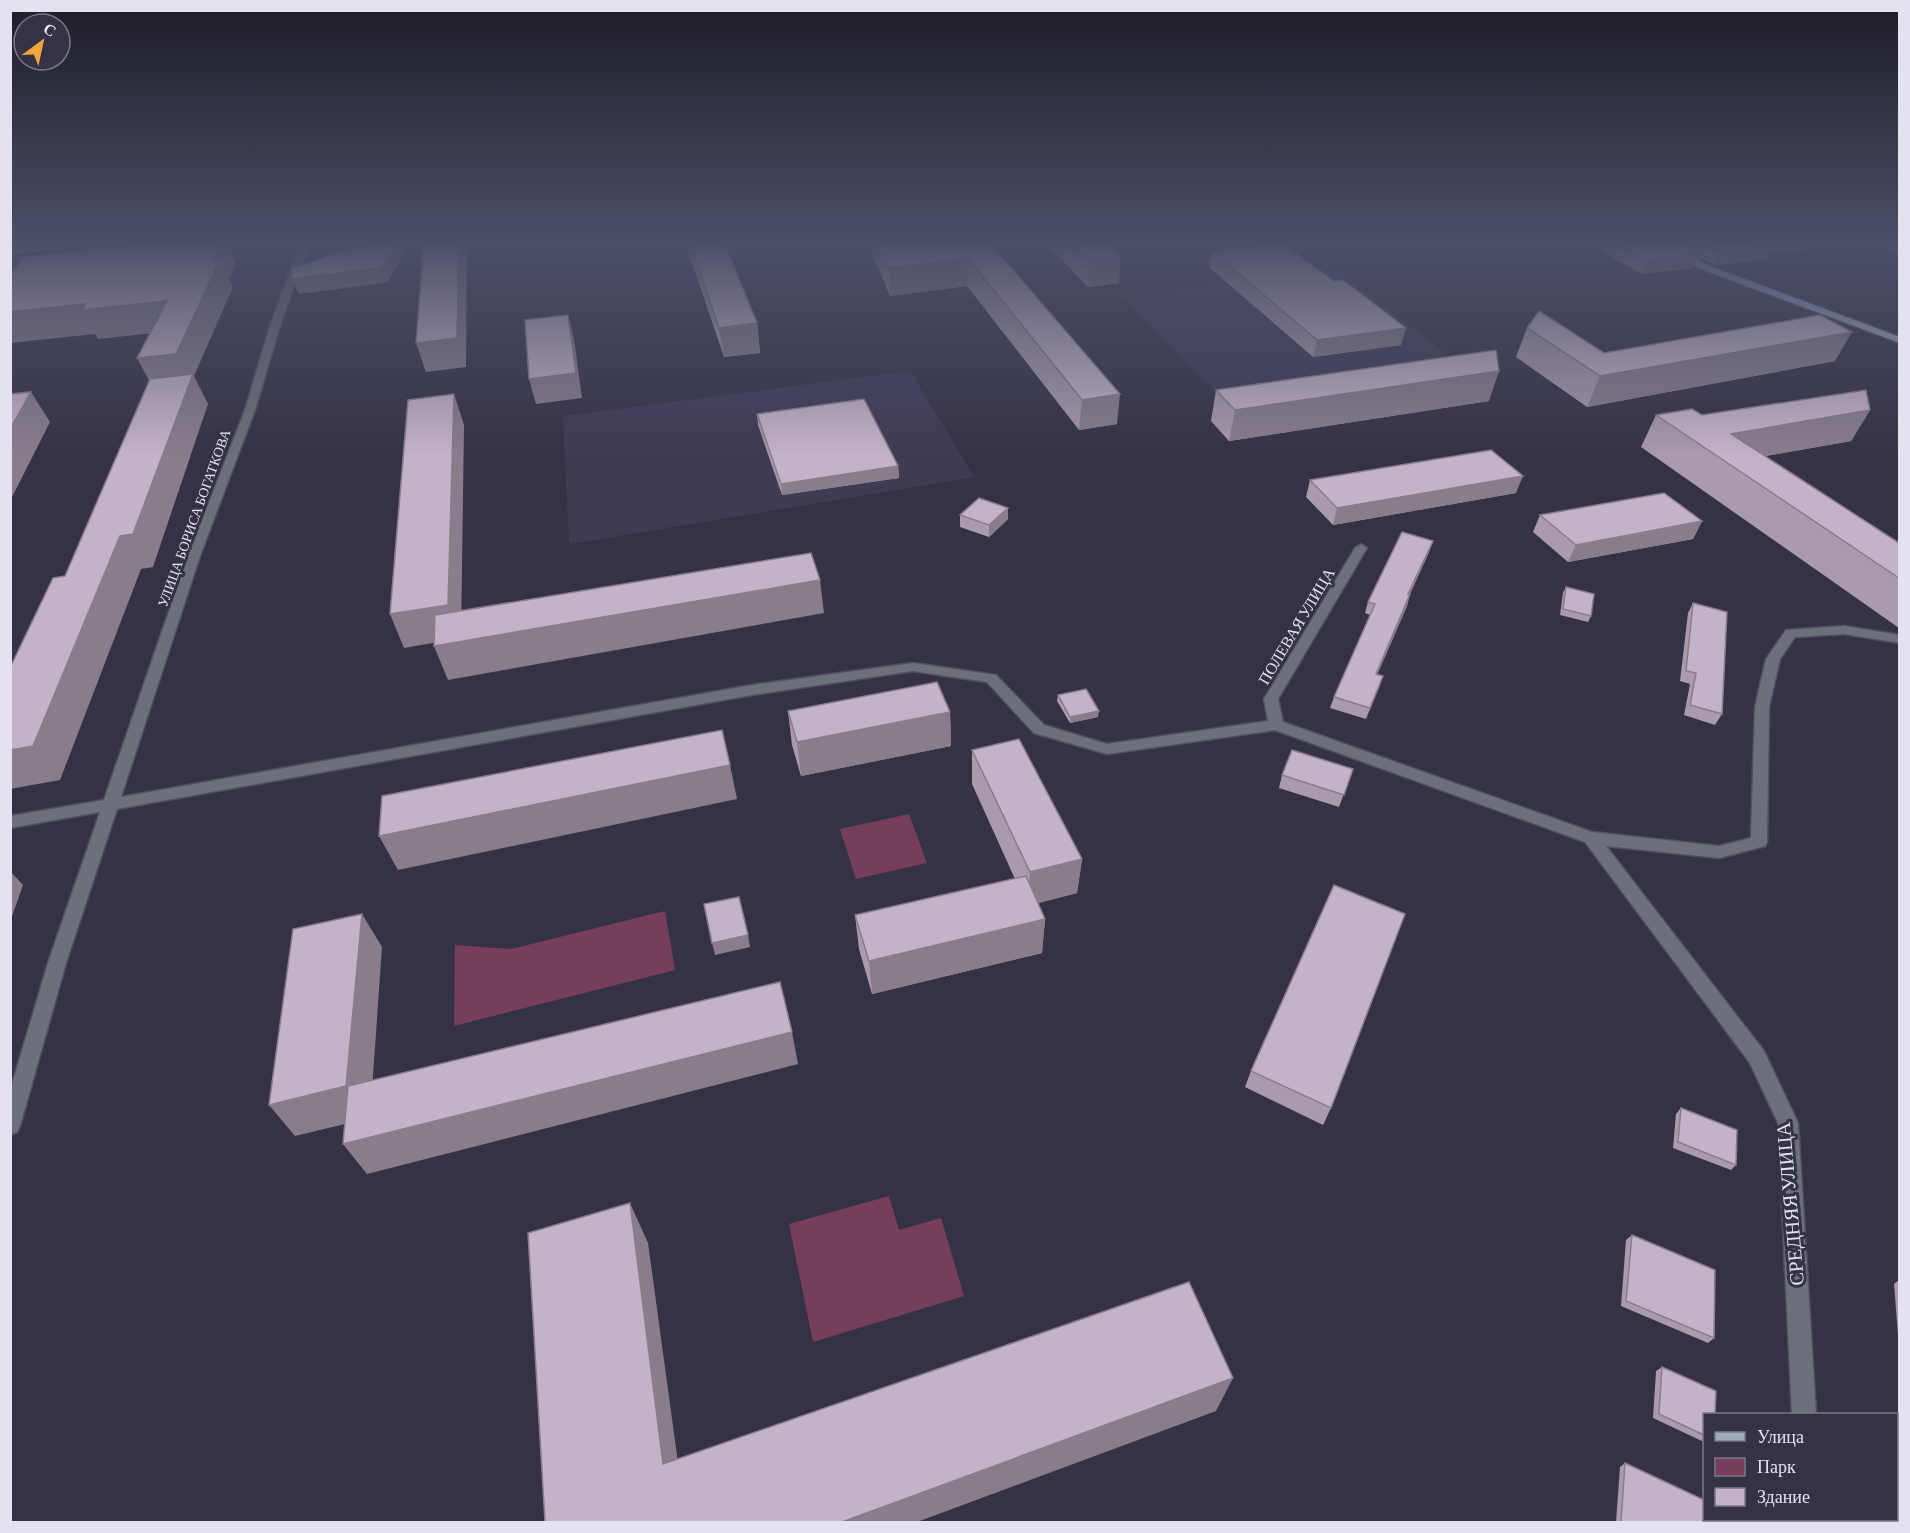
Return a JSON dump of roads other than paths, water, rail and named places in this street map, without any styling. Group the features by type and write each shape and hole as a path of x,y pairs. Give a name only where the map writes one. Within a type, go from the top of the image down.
{"main road":[{"path":"1828,314 1899,340"}],"street":[{"name":"УЛИЦА БОРИСА БОГАТКОВА","path":"10,1126 57,963 194,556 250,410 280,314"},
{"name":"ПОЛЕВАЯ УЛИЦА","path":"1276,725 1271,699 1361,548"},
{"path":"10,822 752,690 913,667 991,678 1039,729 1107,749 1276,725 1592,838 1719,852 1759,843 1762,707 1773,659 1791,633 1844,630 1899,639"},
{"name":"СРЕДНЯЯ УЛИЦА","path":"1592,838 1757,1057 1788,1123 1804,1413"}]}
